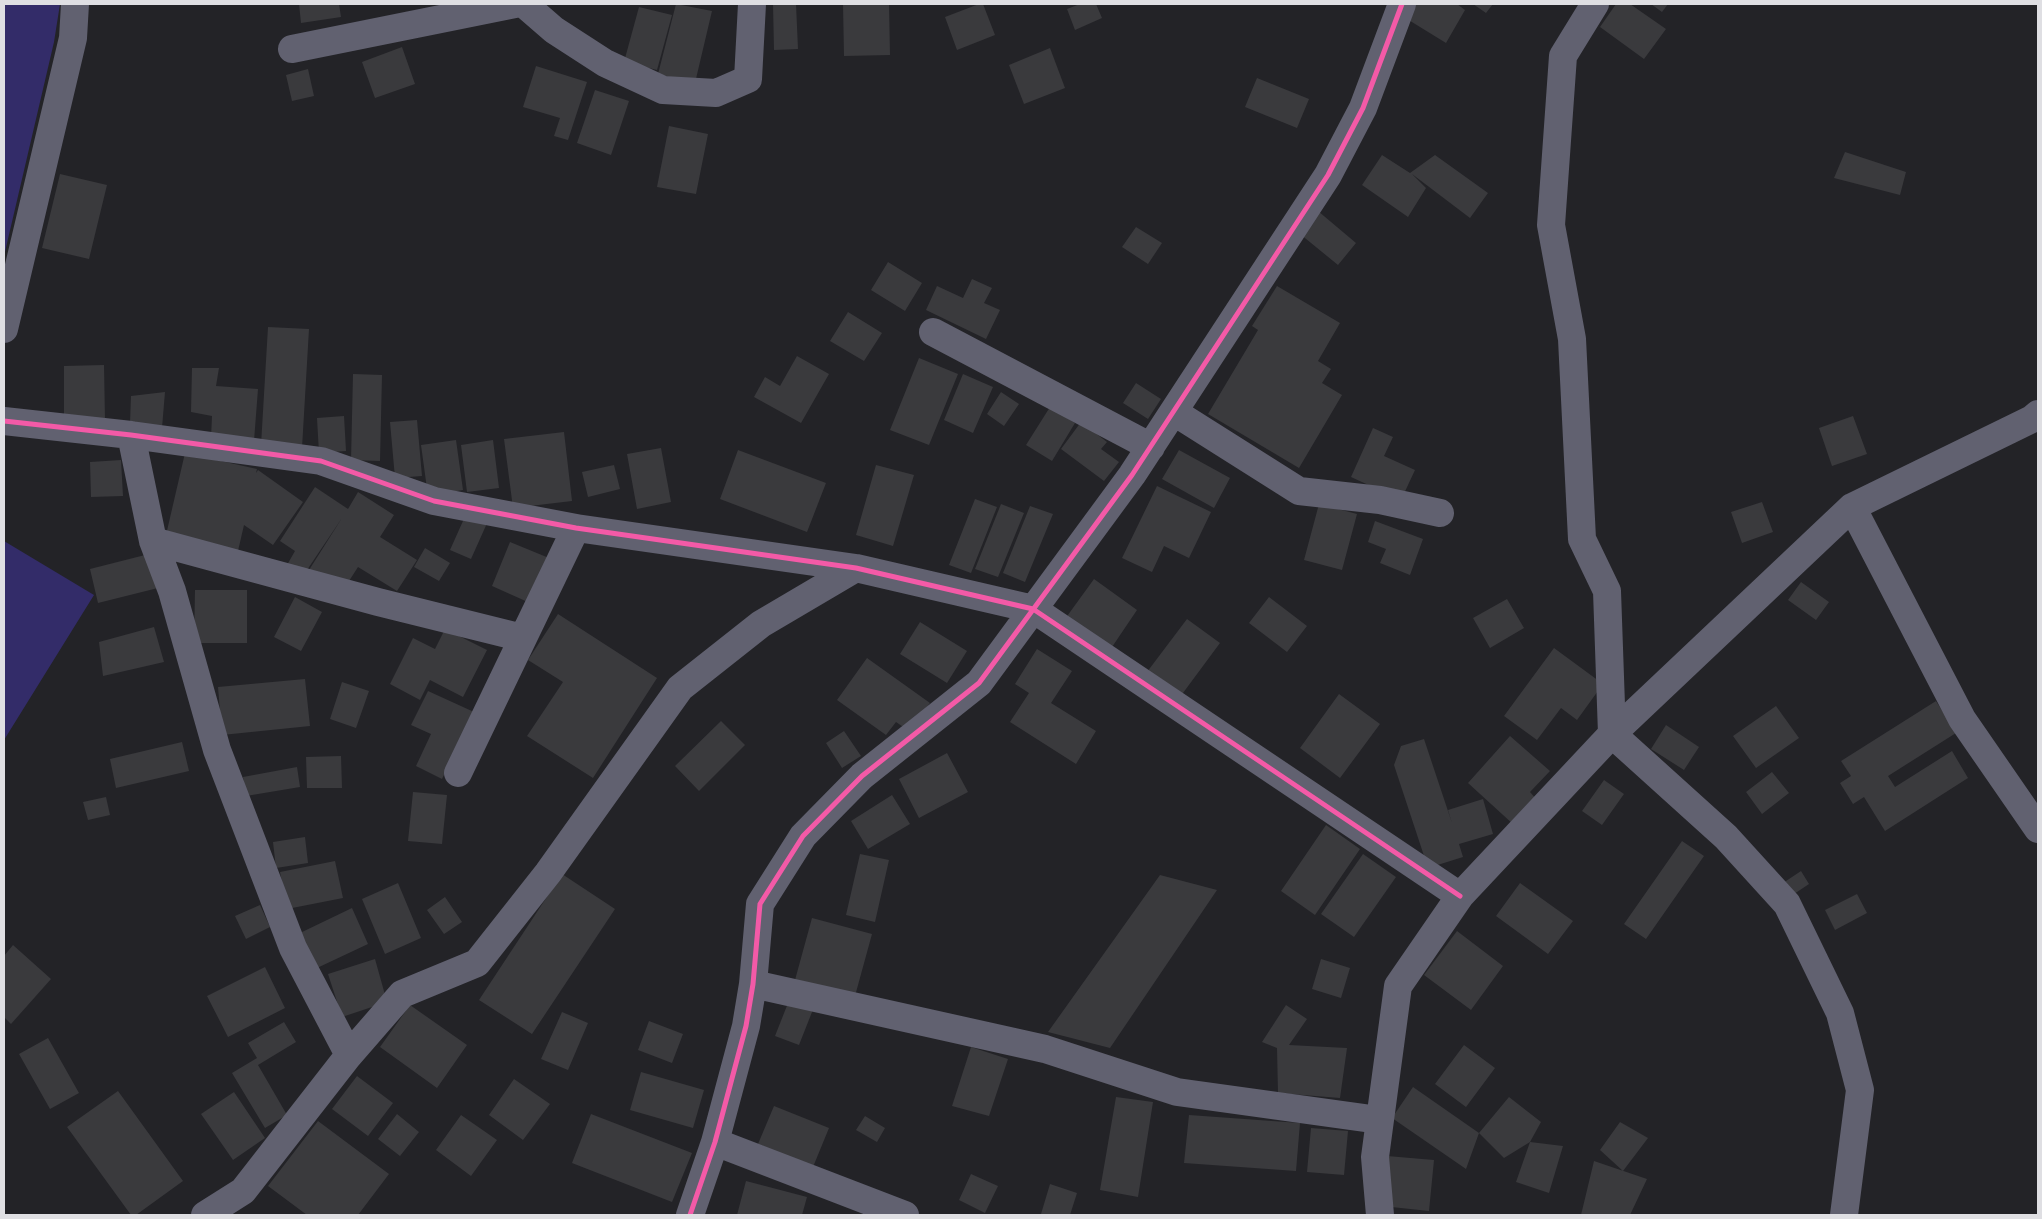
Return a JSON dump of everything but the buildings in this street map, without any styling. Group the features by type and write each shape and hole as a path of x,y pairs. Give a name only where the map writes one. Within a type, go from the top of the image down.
{"street":[{"path":"4,329 73,38 75,4"},
{"path":"292,49 515,4"},
{"path":"524,4 554,30 605,63 663,90 716,93 748,79 752,4"},
{"path":"690,1215 715,1142 746,1026 753,984 760,904 803,836 862,776 979,684 1132,475 1328,175 1363,108 1402,4"},
{"path":"1594,4 1563,56 1551,225 1572,339 1582,539 1607,591 1612,734 1726,837 1787,904 1840,1013 1860,1090 1844,1215"},
{"path":"933,332 1151,447"},
{"path":"1174,412 1299,491 1380,500 1440,513"},
{"path":"1380,1215 1375,1158 1398,986 1460,896 1612,734 1852,507 2032,419 2038,414"},
{"path":"4,421 131,435 321,461 434,501 576,528 856,568 1033,609 1460,896"},
{"path":"131,435 153,541 172,591 217,750 293,948 349,1056"},
{"path":"1852,507 1962,719 2038,828"},
{"path":"458,773 576,528"},
{"path":"153,541 378,602 523,638"},
{"path":"205,1215 243,1191 349,1056 402,994 477,962 548,873 680,688 762,624 856,568"},
{"path":"753,984 1045,1049 1176,1092 1379,1120"},
{"path":"715,1142 905,1215"}],"shaded area":[{"path":"4,4 60,4 54,42 4,256"},
{"path":"4,541 94,595 4,740"}],"cycle path":[{"path":"690,1215 715,1142 746,1026 753,984 760,904 803,836 862,776 979,683 1132,475 1328,175 1363,108 1402,4"},
{"path":"4,421 131,435 321,461 434,501 576,528 856,568 1033,609 1460,896"}]}
